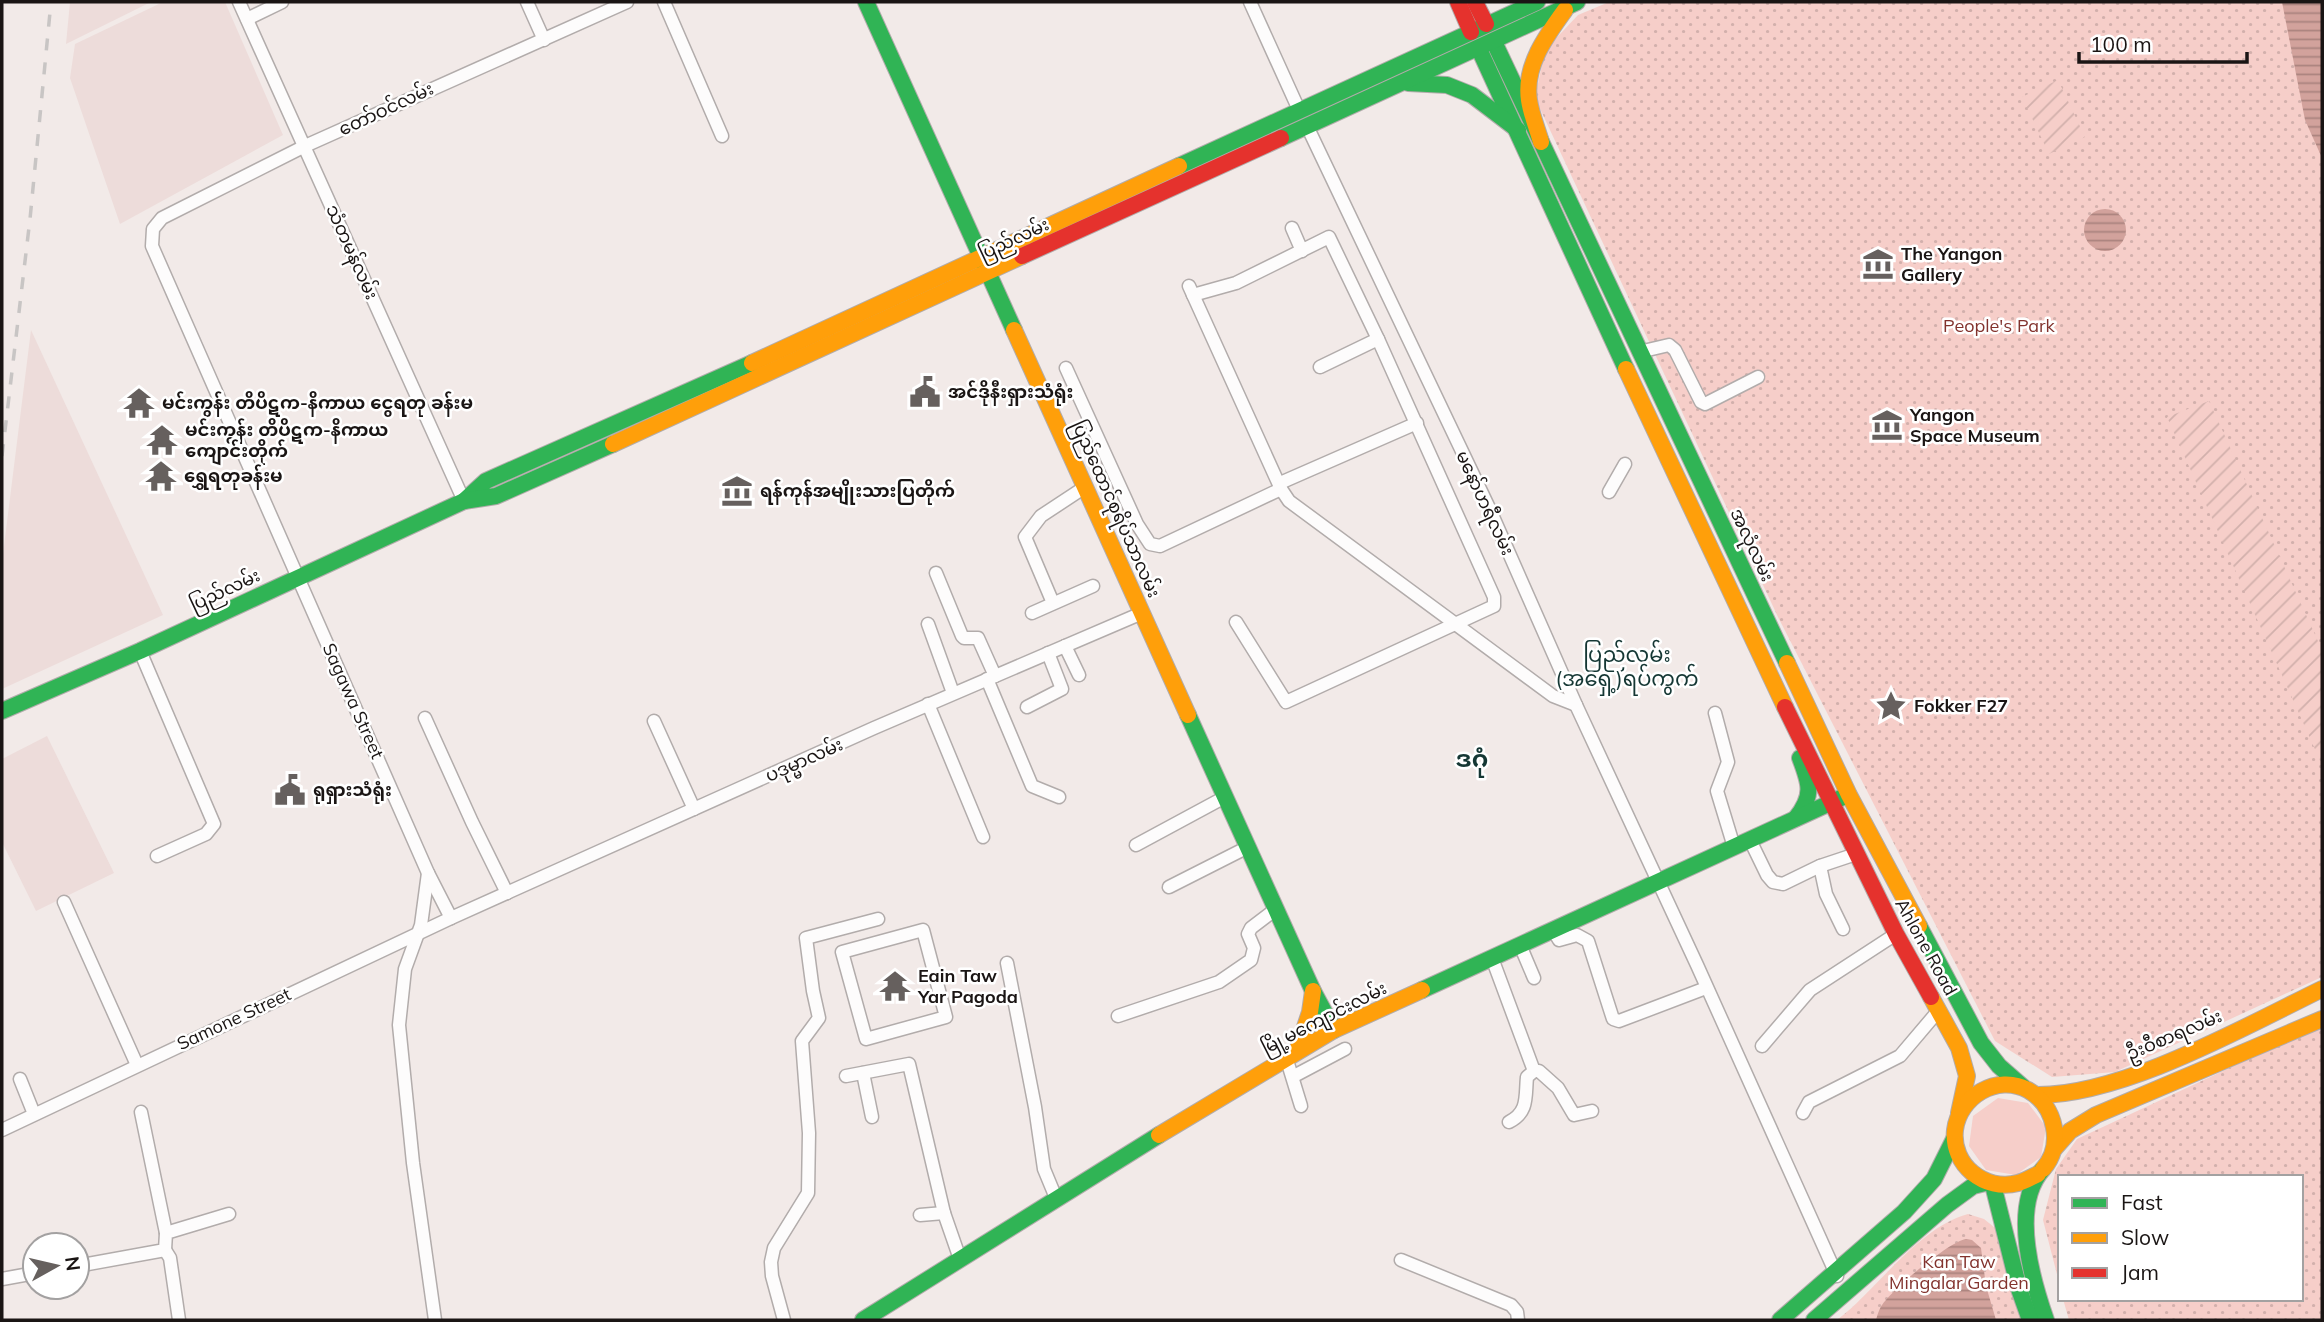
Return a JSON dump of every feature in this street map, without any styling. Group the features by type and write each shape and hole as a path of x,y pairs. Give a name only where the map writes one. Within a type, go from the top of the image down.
{"main road":[{"name":"ပြည်ထောင်စုရိပ်သာလမ်း","path":"866,2 1312,990 1334,1030"},
{"name":"အလုံလမ်း","path":"1458,2 1478,28 1541,142 1548,176 1619,355 1830,803"},
{"name":"အလုံလမ်း","path":"1475,2 1478,28"},
{"name":"ပြည်လမ်း","path":"464,501 486,481 701,386 1537,2"},
{"name":"ပြည်လမ်း","path":"2,711 464,501 496,496 1487,46 1572,4"},
{"path":"1541,142 1528,97 1529,78 1545,37 1572,4"},
{"name":"အလုံလမ်း","path":"1487,46 1518,130 1548,176 1639,352 1849,794 1981,1044 1999,1066 2029,1091"},
{"path":"1405,83 1447,85 1472,95 1518,130"},
{"path":"1795,819 1811,796 1809,779 1798,754 1796,731"},
{"name":"မြို့မကျောင်းလမ်း","path":"863,1320 1056,1198 1334,1030 1849,794"},
{"name":"Ahlone Road","path":"1830,803 1896,933 1959,1048 1967,1076 1959,1113"},
{"name":"ဦးဝီစာရလမ်း","path":"2029,1091 2047,1098 2096,1087 2171,1060 2322,989"},
{"path":"1312,990 1340,1012 1364,1016"},
{"path":"1291,1054 1310,1012 1312,990"},
{"path":"2286,1006 2297,1030"},
{"path":"2054,1149 2070,1131 2096,1115 2322,1019"},
{"path":"2171,1060 2178,1080"},
{"path":"1780,1320 1904,1212 1934,1179 1954,1139 1959,1113 1975,1094 1998,1085 2029,1091 2046,1106 2053,1119 2056,1134 2048,1163 2038,1174 2017,1185 1973,1186 1947,1205 1814,1320"},
{"path":"1954,1139 1962,1162 1969,1172 1989,1184 2030,1320"},
{"path":"2038,1174 2029,1199 2026,1225 2032,1278 2046,1320"}],"street":[{"name":"သံတမန်လမ်း","path":"239,2 464,501"},
{"path":"247,19 282,2"},
{"path":"527,2 544,40"},
{"name":"တော်ဝင်လမ်း","path":"153,229 162,218 305,146 627,2"},
{"path":"664,2 722,136"},
{"path":"1250,2 1299,110"},
{"name":"မနော်ဟရီလမ်း","path":"1307,126 1490,510 1835,1274 1848,1290"},
{"path":"1292,228 1302,251"},
{"name":"Sagawa Street","path":"153,229 152,246 222,409 428,873 451,918"},
{"path":"1236,622 1286,702 1456,625 1493,606 1495,602 1417,423 1329,237 1236,283 1191,291 1280,486 1290,501 1456,625 1553,696 1576,705"},
{"path":"1320,368 1378,339"},
{"path":"1639,352 1669,345 1675,350 1701,402 1705,404 1758,377"},
{"path":"1066,368 1137,524 1150,544 1160,546 1280,486 1417,423"},
{"path":"1609,492 1625,464"},
{"path":"1053,603 1025,537 1041,516 1085,487"},
{"path":"936,573 962,636 978,638 1030,784 1059,797"},
{"path":"1032,613 1093,586"},
{"name":"ပဒုမ္မာလမ်း","path":"468,910 928,704 1142,613"},
{"path":"928,624 953,693"},
{"path":"1065,646 1079,675"},
{"path":"140,650 214,824 206,834 157,856"},
{"path":"1027,707 1062,689 1048,653"},
{"path":"928,704 983,837"},
{"path":"1715,713 1728,762 1717,791 1734,847"},
{"path":"425,718 507,893"},
{"path":"654,721 694,809"},
{"path":"1136,845 1225,797"},
{"path":"1750,840 1767,875 1773,881 1783,884 1820,866 1856,854"},
{"path":"1169,887 1248,847"},
{"path":"1820,866 1826,894 1843,929"},
{"path":"428,873 419,932 405,969 399,1025 413,1163 436,1320"},
{"path":"64,902 137,1065"},
{"path":"1118,1016 1219,982 1251,960 1254,948 1248,934 1251,928 1276,909"},
{"name":"Samone Street","path":"2,1130 468,910"},
{"path":"784,1320 771,1262 774,1248 808,1192 809,1133 802,1041 819,1018 807,938 878,919"},
{"path":"923,930 946,1017 866,1038 842,952 923,930"},
{"path":"1553,930 1559,940 1577,934 1588,941 1613,1019 1619,1021 1706,988"},
{"path":"1762,1046 1810,990 1896,933"},
{"path":"1520,945 1534,978"},
{"path":"1492,958 1534,1071"},
{"path":"1007,964 1035,1107 1044,1169 1056,1198"},
{"path":"1803,1112 1808,1102 1900,1056 1939,1010"},
{"path":"1294,1076 1345,1049"},
{"path":"1291,1054 1301,1106"},
{"path":"846,1076 909,1064 912,1068 944,1213 960,1259"},
{"path":"1509,1122 1523,1112 1527,1077 1534,1071 1539,1071 1558,1088 1574,1115 1592,1111"},
{"path":"863,1073 872,1117"},
{"path":"20,1079 34,1114"},
{"path":"141,1112 166,1233 165,1250 170,1258 178,1320"},
{"path":"920,1215 944,1213"},
{"path":"166,1233 229,1214"},
{"path":"91,1263 165,1250"},
{"path":"1401,1260 1511,1305 1517,1312 1518,1320"},
{"path":"2,1279 21,1276"}],"shaded area":[{"path":"70,2 151,2 66,44"},
{"path":"163,2 225,2 283,135 120,224 70,78 75,44"},
{"path":"2282,2 2322,2 2322,158 2305,120"},
{"path":"2105,209 2120,215 2126,230 2120,245 2105,251 2090,245 2084,230 2090,215"},
{"path":"31,330 163,615 2,689 2,562"},
{"path":"47,736 114,873 36,911 2,842 2,759"},
{"path":"1966,1239 1972,1240 1981,1248 1986,1286 1996,1320 1876,1320 1882,1305 1892,1293 1936,1256"}],"green space":[{"name":"People's Park","path":"1609,2 2322,2 2322,977 2115,1072 2052,1077 1995,1041 1778,617 1535,98 1545,50 1578,15"},
{"path":"2058,80 2085,137 2049,154 2022,97"},
{"path":"2209,401 2322,650 2322,765 2167,417"},
{"path":"2322,1025 2322,1320 2069,1320 2064,1301 2303,1301 2303,1175 2058,1175 2058,1278 2043,1220 2056,1169 2077,1139"},
{"path":"1998,1098 2028,1103 2046,1127 2041,1157 2016,1175 1986,1170 1969,1146 1973,1116"},
{"name":"Kan Taw Mingalar Garden","path":"1968,1214 1984,1219 1999,1231 2025,1320 1837,1320 1932,1232 1949,1221"}],"railway":[{"path":"2,456 30,219 51,2"}],"traffic: fast":[{"path":"866,2 1014,330"},
{"path":"1179,166 1537,2"},
{"path":"1281,138 1577,2"},
{"path":"1494,42 1787,663"},
{"path":"1479,49 1626,369"},
{"path":"1408,83 1447,85 1472,95 1518,130"},
{"path":"464,501 486,481 752,363"},
{"path":"2,711 140,651 464,501 496,496 613,444"},
{"path":"1188,715 1313,991 1334,1030"},
{"path":"1796,818 1806,803 1809,789 1800,758"},
{"path":"1422,990 1843,797"},
{"path":"1919,926 1981,1043 1999,1066 2023,1087"},
{"path":"863,1320 1159,1135"},
{"path":"1780,1320 1904,1212 1934,1179 1954,1139"},
{"path":"2043,1169 2033,1184 2026,1222 2030,1264 2046,1320"},
{"path":"1814,1320 1947,1205 1973,1186 1985,1183"},
{"path":"1993,1185 2019,1289 2030,1320"}],"traffic: slow":[{"path":"1541,142 1529,100 1530,75 1538,52 1565,10"},
{"path":"752,363 1179,166"},
{"path":"613,444 1022,256"},
{"path":"1014,330 1188,715"},
{"path":"1626,369 1785,707"},
{"path":"1787,663 1849,795 1919,926"},
{"path":"2036,1095 2070,1092 2144,1072 2220,1040 2322,989"},
{"path":"1159,1135 1334,1030 1422,990"},
{"path":"1297,1051 1310,1012 1313,991"},
{"path":"1931,997 1959,1048 1967,1076 1959,1113"},
{"path":"2054,1149 2070,1131 2096,1115 2322,1019"},
{"path":"2038,1174 2006,1185 1983,1179 1964,1165 1955,1143 1955,1130 1958,1118 1972,1098 1992,1086 2004,1084 2016,1085 2038,1097 2051,1116 2055,1138 2050,1160 2043,1169"}],"traffic: jam":[{"path":"1458,2 1471,32"},
{"path":"1475,2 1486,24"},
{"path":"1022,256 1281,138"},
{"path":"1785,707 1896,934 1931,997"}],"place":[{"name":"The Yangon Gallery","path":"1878,264"},
{"name":"အင်ဒိုနီးရှားသံရုံး","path":"925,392"},
{"name":"မင်းကွန်း တိပိဋက-နိကာယ ငွေရတု ခန်းမ","path":"139,403"},
{"name":"Yangon Space Museum","path":"1887,425"},
{"name":"မင်းကွန်း တိပိဋက-နိကာယ ကျောင်းတိုက်","path":"162,440"},
{"name":"ရွှေရတုခန်းမ","path":"161,476"},
{"name":"ရန်ကုန်အမျိုးသားပြတိုက်","path":"737,491"},
{"name":"Fokker F27","path":"1891,706"},
{"name":"ရုရှားသံရုံး","path":"290,790"},
{"name":"Eain Taw Yar Pagoda","path":"895,986"}],"district":[{"name":"ပြည်လမ်း (အရှေ့)ရပ်ကွက်","path":"1627,667"},
{"name":"ဒဂုံ","path":"1472,759"}]}
